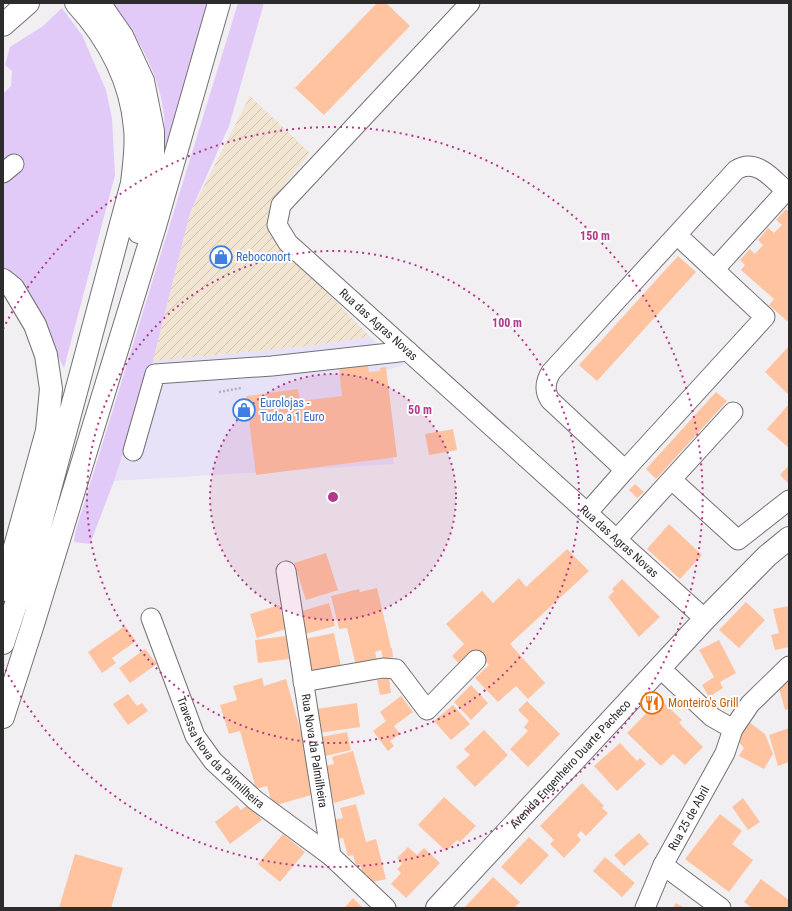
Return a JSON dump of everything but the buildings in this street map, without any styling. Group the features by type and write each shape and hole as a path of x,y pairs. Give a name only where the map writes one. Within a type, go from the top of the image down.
{"main road":[{"path":"3,643 32,556 132,183 136,152 135,128 123,77 111,49 95,23 76,3"},
{"path":"99,3 122,36 143,81 153,130 153,169 141,223 117,312 125,324"},
{"path":"3,717 125,324 219,3"},
{"path":"3,25 27,4"},
{"path":"3,280 13,288 35,325 46,355 51,389 47,431 3,590"},
{"name":"Avenida Engenheiro Duarte Pacheco","path":"437,908 705,619 767,556 789,538"}],"street":[{"name":"Rua das Agras Novas","path":"470,3 282,206 277,225 288,242 705,619"},
{"path":"625,470 553,404 546,391 546,382 551,372 734,173 743,166 758,168 786,192 714,270"},
{"path":"588,512 765,317 677,235"},
{"path":"133,451 155,374 272,366 408,351"},
{"path":"617,540 733,412"},
{"path":"672,480 738,540 789,500"},
{"name":"Rua Nova da Palmilheira","path":"286,571 331,856"},
{"name":"Travessa Nova da Palmilheira","path":"151,618 195,736 213,761 255,800 331,856"},
{"path":"304,682 383,668 396,669 427,710 476,660"},
{"name":"Rua 25 de Abril","path":"645,908 663,865 725,753 733,729 750,704 789,666"},
{"path":"660,668 712,717 733,729"},
{"path":"331,856 386,908"},
{"path":"663,865 721,908"}],"path":[{"path":"219,392 241,388"}],"shaded area":[{"path":"112,3 208,3 185,89 164,152 164,115 152,69 146,55 130,28"},
{"path":"238,3 264,3 229,126 190,213 153,361 114,481 90,544 74,542 75,533"},
{"path":"62,8 82,35 106,90 112,118 115,175 64,368 28,298 3,271 3,94 11,86 12,71 5,65 10,47 43,26"},
{"path":"250,96 310,153 277,194 268,223 281,244 370,337 309,346 153,361 190,213"},
{"path":"370,337 405,365 386,370 394,464 114,481 153,361 309,346"}],"place":[{"name":"Reboconort","path":"221,257"},
{"name":"Eurolojas - Tudo a 1 Euro","path":"244,410"},
{"name":"Monteiro's Grill","path":"652,703"}]}
